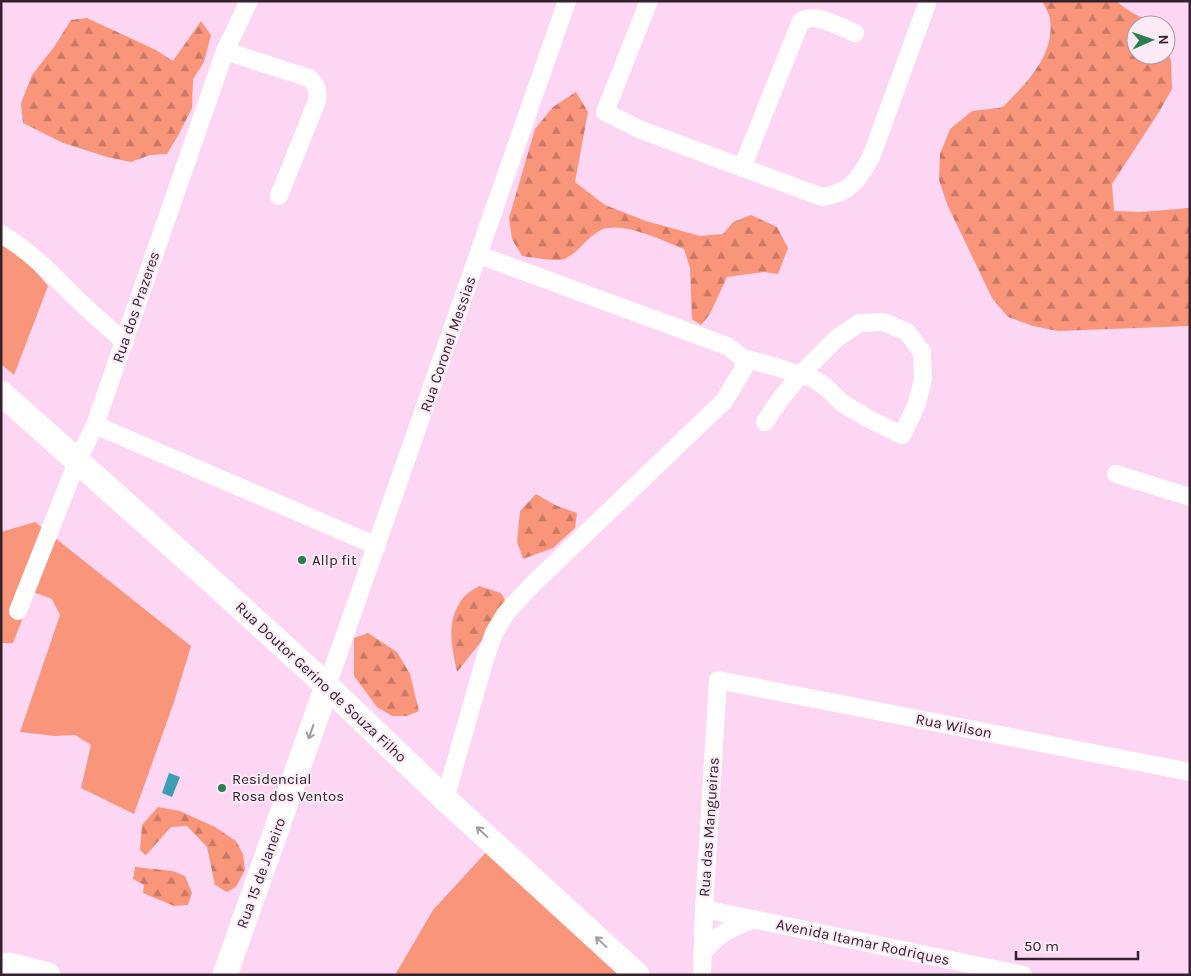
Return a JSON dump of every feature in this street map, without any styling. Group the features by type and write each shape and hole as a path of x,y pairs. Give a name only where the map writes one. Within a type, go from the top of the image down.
{"main road":[{"name":"Rua Doutor Gerino de Souza Filho","path":"1,393 327,686 446,799 637,975"},
{"name":"Rua 15 de Janeiro","path":"225,975 327,686"},
{"name":"Rua 15 de Janeiro","path":"215,975 235,947"},
{"path":"1,966 10,965 48,975"}],"street":[{"name":"Rua dos Prazeres","path":"18,612 77,462 95,426 225,51 249,1"},
{"name":"Rua Coronel Messias","path":"327,686 567,1"},
{"path":"649,1 604,112 641,130 822,198 835,196 850,187 860,177 871,156 927,4"},
{"path":"742,168 801,21 806,18 815,17 855,32"},
{"path":"225,51 309,78 315,84 318,91 317,100 279,196"},
{"path":"1,234 20,245 44,265 87,308 125,342"},
{"path":"479,256 727,346 743,358 800,375 814,379 827,388 842,403 902,435 917,404 923,379 922,352 907,332 884,322 859,323 836,339 800,375 779,401 766,422"},
{"path":"446,799 484,662 494,633 506,613 532,585 724,401 744,368 743,358"},
{"path":"95,426 377,546"},
{"path":"1116,474 1190,497"},
{"name":"Rua Wilson","path":"718,680 1190,772"},
{"name":"Rua das Mangueiras","path":"702,975 704,909 718,680"},
{"name":"Avenida Itamar Rodriques","path":"704,909 1023,975"},
{"path":"702,954 713,940 728,930 754,919"}],"green space":[{"path":"1042,1 1117,1 1136,15 1126,15 1126,65 1171,65 1172,89 1112,184 1114,211 1140,212 1190,208 1190,326 1058,331 1033,326 1008,317 992,298 947,204 939,180 940,154 950,129 972,111 1004,106 1022,87 1038,67 1048,44 1050,32 1047,10"},
{"path":"87,18 156,50 173,61 201,21 211,35 204,62 193,79 192,108 167,154 150,155 131,162 107,157 63,143 23,123 21,103 32,75 54,47 71,20"},
{"path":"576,92 588,112 575,182 605,205 646,221 700,236 723,234 733,222 751,215 777,227 788,248 778,274 764,272 727,277 710,314 701,325 692,319 690,268 684,249 657,238 626,228 607,228 595,234 570,256 561,260 522,256 512,239 509,218 535,129 553,107"},
{"path":"1,243 29,264 48,286 14,375 1,364"},
{"path":"536,494 555,505 577,513 575,528 553,548 523,559 517,541 520,511"},
{"path":"35,522 191,646 174,702 134,814 81,788 91,745 75,735 55,736 20,732 60,615 52,599 33,592 13,643 1,643 1,532"},
{"path":"479,586 501,593 505,600 484,638 457,672 451,634 454,616 463,598"},
{"path":"368,633 397,652 410,674 419,711 407,716 392,716 377,707 354,676 354,638"},
{"path":"158,807 180,811 215,827 236,841 243,854 245,870 236,887 227,892 215,885 207,847 187,826 171,827 146,855 140,850 142,825"},
{"path":"489,849 623,975 395,975 433,910"},
{"path":"135,867 173,871 185,876 192,893 188,905 174,906 143,893 144,885 133,879"}],"water":[{"path":"169,773 180,777 172,797 162,793"}],"place":[{"name":"Allp fit","path":"302,560"},
{"name":"Residencial Rosa dos Ventos","path":"222,788"}]}
